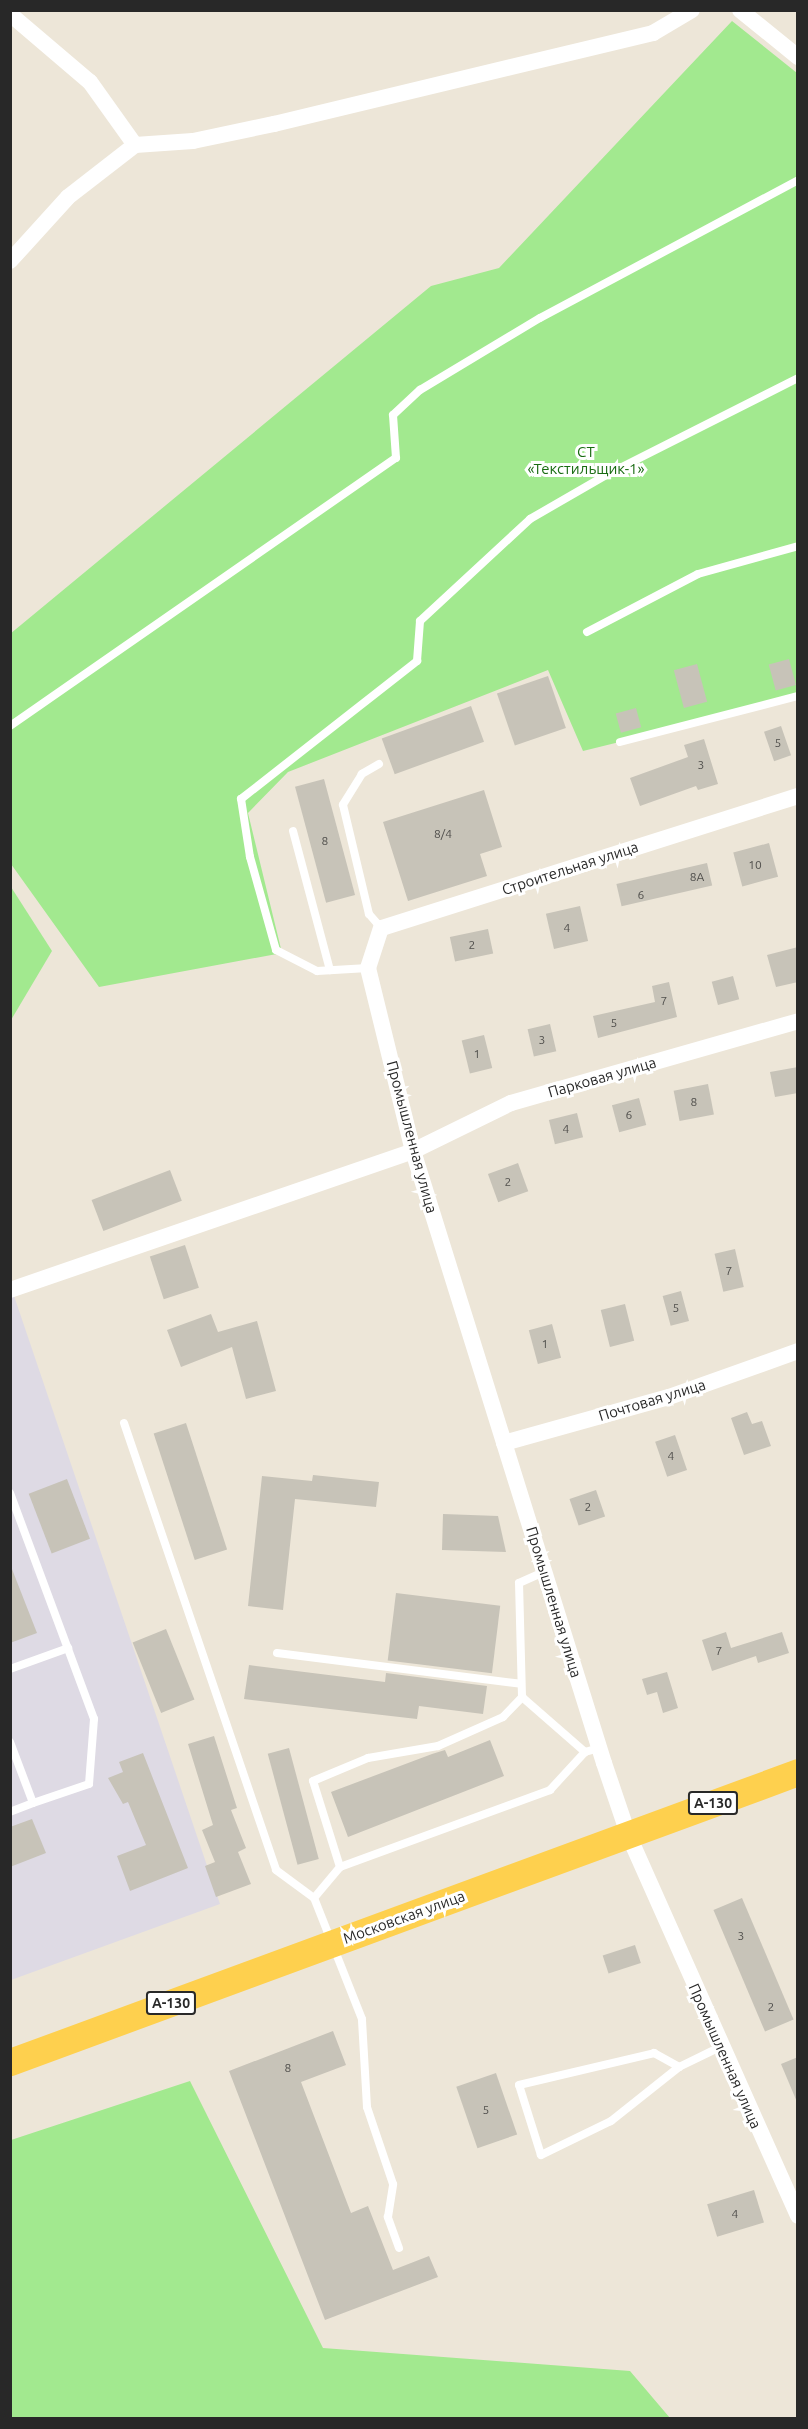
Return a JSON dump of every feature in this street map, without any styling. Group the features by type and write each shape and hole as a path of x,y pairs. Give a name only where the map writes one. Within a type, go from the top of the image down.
{"highway":[{"name":"Московская улица","path":"10,2062 798,1772"}],"street":[{"path":"10,261 68,197 135,145 193,141 274,124 653,33 692,10"},
{"path":"740,10 798,57"},
{"path":"10,14 90,82 135,145"},
{"name":"Строительная улица","path":"381,928 798,796"},
{"path":"368,968 381,928"},
{"name":"Промышленная улица","path":"368,968 413,1151 544,1572 592,1750 720,2047 798,2216"},
{"name":"Парковая улица","path":"10,1290 413,1151 511,1103 798,1021"},
{"name":"Почтовая улица","path":"504,1443 669,1397 798,1351"}],"lane":[{"path":"10,726 396,458 393,415 420,390 540,318 798,180"},
{"path":"368,968 317,971 276,951 250,857 241,799 417,661 420,621 530,519 608,474 798,378"},
{"path":"587,632 698,574 798,546"},
{"path":"620,742 798,696"},
{"path":"379,764 362,774 343,805 369,914 381,928"},
{"path":"293,831 330,970"},
{"path":"124,1424 276,1870 314,1898 362,2019 367,2107 393,2184 388,2217 399,2248"},
{"path":"10,1493 94,1719 89,1784 10,1812"},
{"path":"340,1867 313,1780 368,1758 438,1746 503,1717 522,1697 519,1583 544,1572"},
{"path":"10,1669 68,1648"},
{"path":"277,1653 521,1684"},
{"path":"314,1898 340,1867 550,1790 592,1750 522,1697"},
{"path":"10,1742 33,1803"},
{"path":"679,2067 654,2053 519,2085 540,2154 610,2121 679,2067 720,2047"}],"shaded area":[{"path":"10,1284 220,1904 11,1980 10,1980"}],"green space":[{"name":"СТ «Текстильщик-1»","path":"732,21 797,73 797,698 583,751 548,670 288,772 248,813 282,953 99,987 11,864 10,634 431,286 499,268"},
{"path":"11,887 52,951 10,1020"},
{"path":"190,2081 323,2348 630,2371 670,2418 11,2418 11,2140"}],"building":[{"path":"789,659 796,685 776,691 769,664"},
{"path":"697,664 707,702 684,708 674,670"},
{"path":"548,676 566,728 515,746 497,694"},
{"path":"471,706 484,742 395,774 382,738"},
{"path":"636,708 641,727 621,733 616,713"},
{"path":"781,726 791,755 774,761 764,732"},
{"path":"704,739 718,784 698,790 696,786 640,806 630,778 688,757 684,745"},
{"path":"324,779 355,895 326,903 295,787"},
{"path":"484,790 502,847 480,854 487,876 408,901 383,822"},
{"path":"769,843 778,877 742,886 733,853"},
{"path":"707,863 712,885 622,906 616,884"},
{"path":"580,906 588,941 554,949 546,914"},
{"path":"488,929 493,953 455,962 450,937"},
{"path":"798,947 798,982 776,987 767,955"},
{"path":"733,976 739,999 718,1005 712,982"},
{"path":"669,982 677,1017 598,1038 593,1016 655,1002 652,986"},
{"path":"550,1024 556,1051 534,1056 528,1029"},
{"path":"484,1035 492,1068 470,1074 462,1041"},
{"path":"798,1067 798,1093 775,1097 770,1072"},
{"path":"708,1084 714,1114 680,1121 674,1091"},
{"path":"639,1098 646,1125 619,1132 612,1105"},
{"path":"577,1113 583,1137 555,1144 549,1120"},
{"path":"518,1163 528,1191 498,1202 488,1174"},
{"path":"170,1170 182,1201 103,1231 92,1200"},
{"path":"185,1245 199,1288 164,1299 150,1256"},
{"path":"735,1249 744,1287 723,1292 715,1254"},
{"path":"681,1291 689,1321 671,1326 663,1296"},
{"path":"625,1304 634,1341 610,1347 601,1310"},
{"path":"211,1314 218,1332 257,1321 276,1391 246,1399 232,1347 181,1367 167,1330"},
{"path":"552,1324 561,1358 538,1364 529,1330"},
{"path":"747,1412 752,1424 762,1421 771,1446 744,1455 731,1418"},
{"path":"186,1423 227,1549 195,1560 154,1434"},
{"path":"675,1435 687,1470 667,1477 655,1442"},
{"path":"313,1475 379,1482 376,1507 295,1499 283,1610 248,1606 262,1476 312,1481"},
{"path":"67,1479 90,1539 52,1553 29,1494"},
{"path":"596,1490 605,1516 579,1526 570,1499"},
{"path":"443,1514 498,1516 506,1552 442,1550"},
{"path":"10,1564 37,1633 10,1643"},
{"path":"396,1593 500,1606 492,1673 388,1660"},
{"path":"166,1629 194,1699 161,1713 133,1642"},
{"path":"726,1632 731,1648 782,1632 789,1653 758,1663 756,1656 712,1671 702,1640"},
{"path":"249,1665 385,1682 386,1673 487,1686 483,1714 419,1706 417,1719 244,1699"},
{"path":"667,1672 678,1708 663,1713 657,1692 647,1695 642,1679"},
{"path":"214,1736 237,1808 231,1810 246,1848 238,1852 251,1884 216,1897 205,1866 215,1862 202,1830 213,1825 188,1744"},
{"path":"490,1740 504,1776 348,1837 331,1792 432,1754 445,1750 448,1757"},
{"path":"289,1748 319,1859 298,1865 268,1754"},
{"path":"143,1753 188,1868 130,1891 117,1856 146,1845 128,1802 123,1804 108,1778 123,1772 119,1762"},
{"path":"32,1819 46,1853 10,1867 10,1827"},
{"path":"742,1898 794,2020 765,2032 713,1910"},
{"path":"635,1945 641,1963 609,1974 603,1956"},
{"path":"333,2031 346,2065 301,2082 351,2213 368,2206 393,2270 429,2256 438,2277 325,2320 229,2071"},
{"path":"798,2057 798,2102 797,2102 781,2064"},
{"path":"496,2073 517,2134 477,2148 456,2087"},
{"path":"754,2190 764,2223 717,2237 707,2204"}]}
